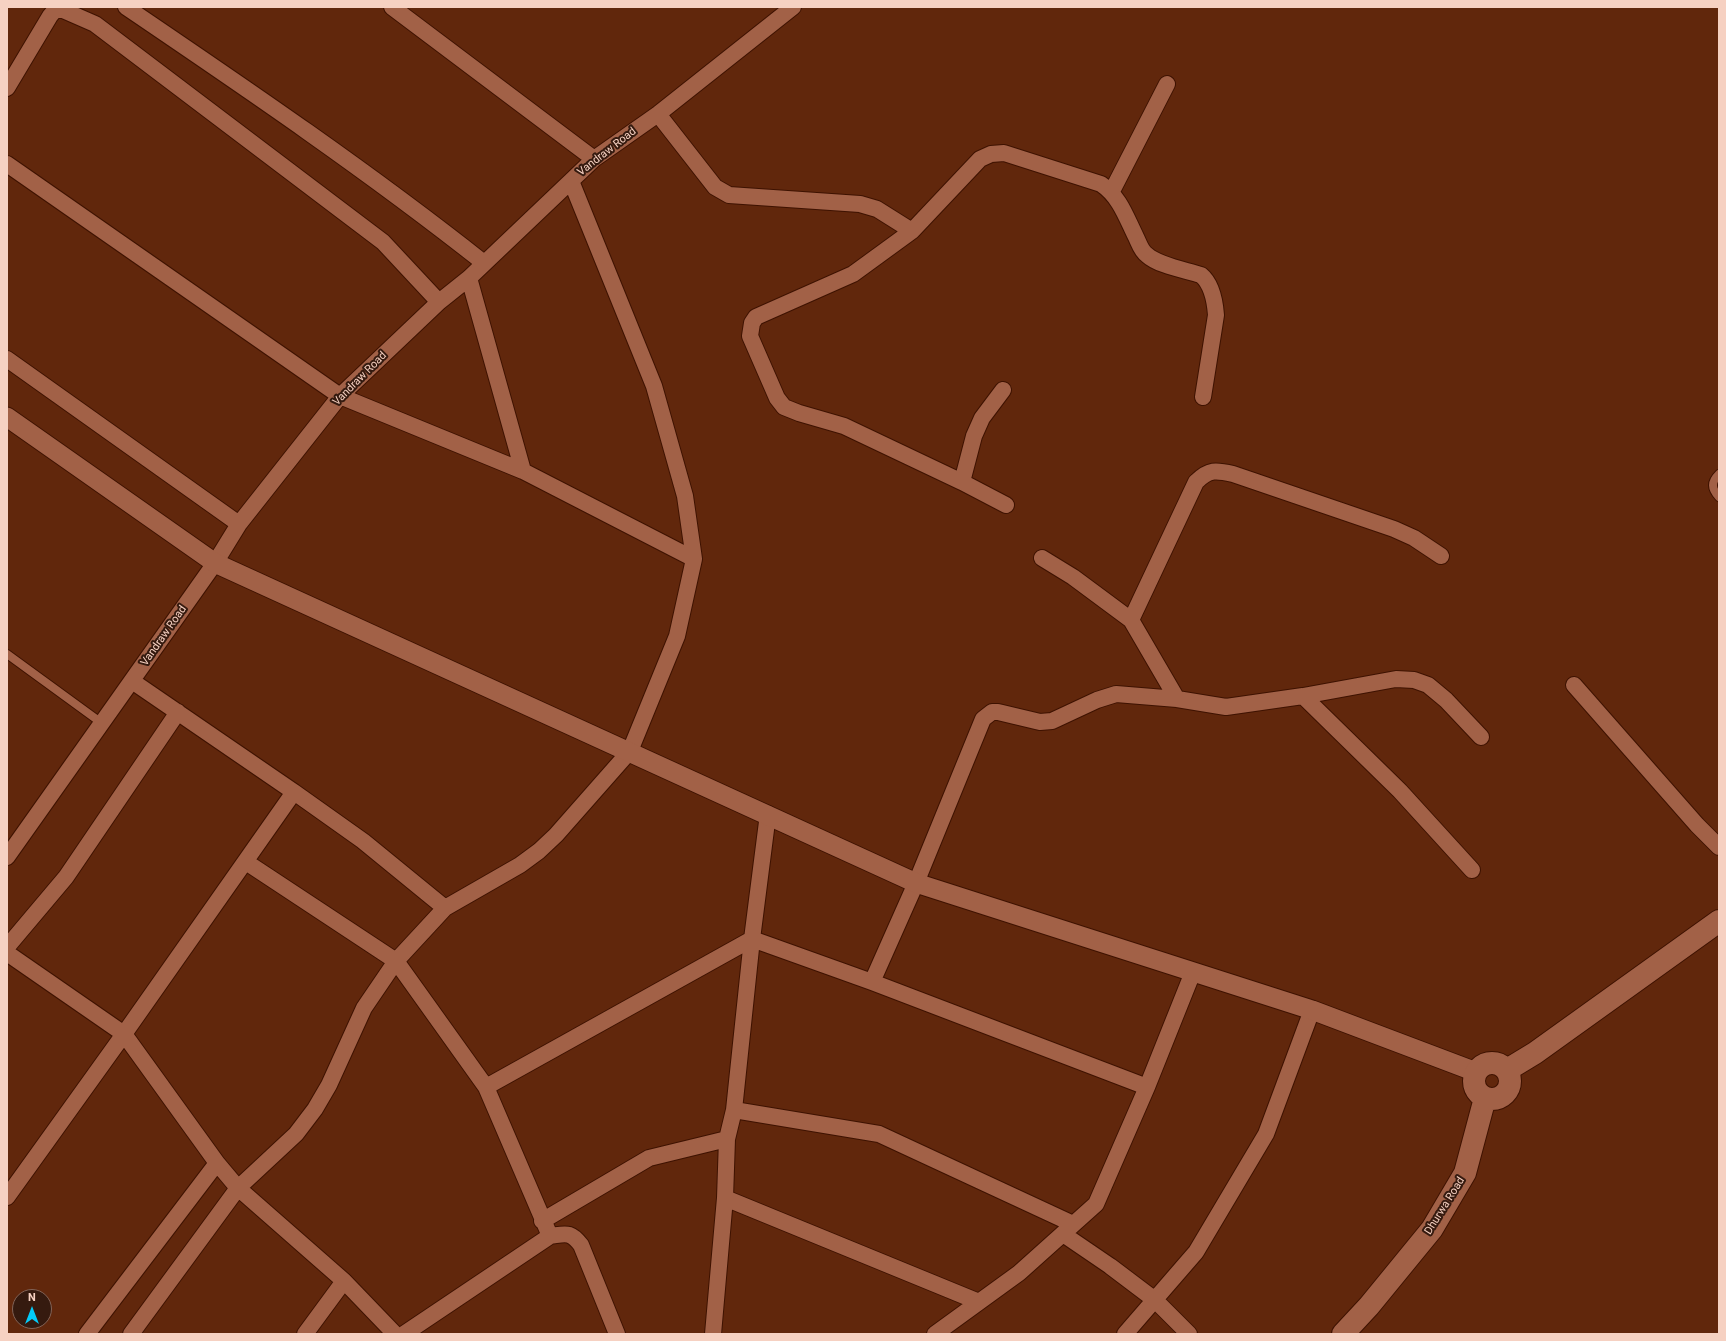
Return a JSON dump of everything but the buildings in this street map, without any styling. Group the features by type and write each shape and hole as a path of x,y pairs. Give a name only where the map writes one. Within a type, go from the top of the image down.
{"main road":[{"path":"1506,1070 1535,1053 1719,921"},
{"path":"1491,1063 1502,1066 1506,1070 1510,1081 1506,1092 1497,1098 1485,1098 1476,1090 1474,1084 1476,1072 1485,1064 1491,1063"},
{"name":"Dhurwa Road","path":"1343,1334 1369,1306 1435,1223 1465,1173 1485,1098"}],"street":[{"path":"126,7 343,157 430,220 484,263"},
{"path":"392,7 410,13 594,159"},
{"name":"Vandraw Road","path":"7,858 103,724 215,563 239,524 340,396 439,302 469,278 594,159 658,114 793,7"},
{"path":"7,88 55,9 63,10 95,24 377,237 439,302"},
{"path":"1112,191 1167,84"},
{"path":"658,114 715,187 728,195 860,204 877,209 912,231"},
{"path":"1006,505 962,482 844,426 784,407 777,398 750,336 752,323 756,318 853,274 912,231 980,159 991,154 1004,153 1090,179 1101,184 1112,191 1146,255 1155,261 1202,275 1207,279 1216,306 1216,315 1203,396"},
{"path":"7,164 340,396 523,471 694,559"},
{"path":"131,1334 238,1188 296,1134 315,1109 329,1085 364,1008 396,960 445,908 520,865 539,851 556,835 630,751 677,636 694,559 684,496 654,386 571,181"},
{"path":"469,278 523,471"},
{"path":"7,360 239,524"},
{"path":"962,482 974,436 982,418 1003,390"},
{"path":"7,417 215,563 916,882 1312,1010 1476,1072"},
{"path":"1131,620 1196,482 1209,472 1220,471 1233,474 1394,529 1414,538 1441,556"},
{"path":"1042,558 1073,578 1131,620 1177,699"},
{"path":"872,982 916,882 985,716 992,712 1046,722 1052,721 1097,700 1116,694 1177,699 1226,707 1304,696 1396,679 1414,680 1428,685 1446,700 1481,737"},
{"path":"132,681 363,841 445,908"},
{"path":"1574,685 1719,847"},
{"path":"1304,696 1400,791 1472,870"},
{"path":"7,947 66,877 178,712"},
{"path":"7,1196 124,1034 294,792"},
{"path":"713,1334 725,1198 727,1139 734,1110 752,939 768,814"},
{"path":"246,862 396,960 486,1087 542,1221 550,1236"},
{"path":"486,1087 752,939 872,982 1146,1087"},
{"path":"7,953 124,1034 217,1163 238,1188 344,1281 395,1334"},
{"path":"934,1334 1019,1273 1096,1204 1193,972"},
{"path":"1125,1334 1196,1252 1266,1134 1312,1010"},
{"path":"734,1110 879,1134 1068,1229 1110,1266 1155,1300 1189,1334"},
{"path":"542,1221 649,1158 727,1139"},
{"path":"87,1334 217,1163"},
{"path":"725,1198 979,1302"},
{"path":"404,1334 550,1236 568,1234 574,1236 581,1245 617,1334"},
{"path":"305,1334 344,1281"}],"lane":[{"path":"1719,474 1714,479 1712,486 1719,497"},
{"path":"7,654 103,724"}]}
